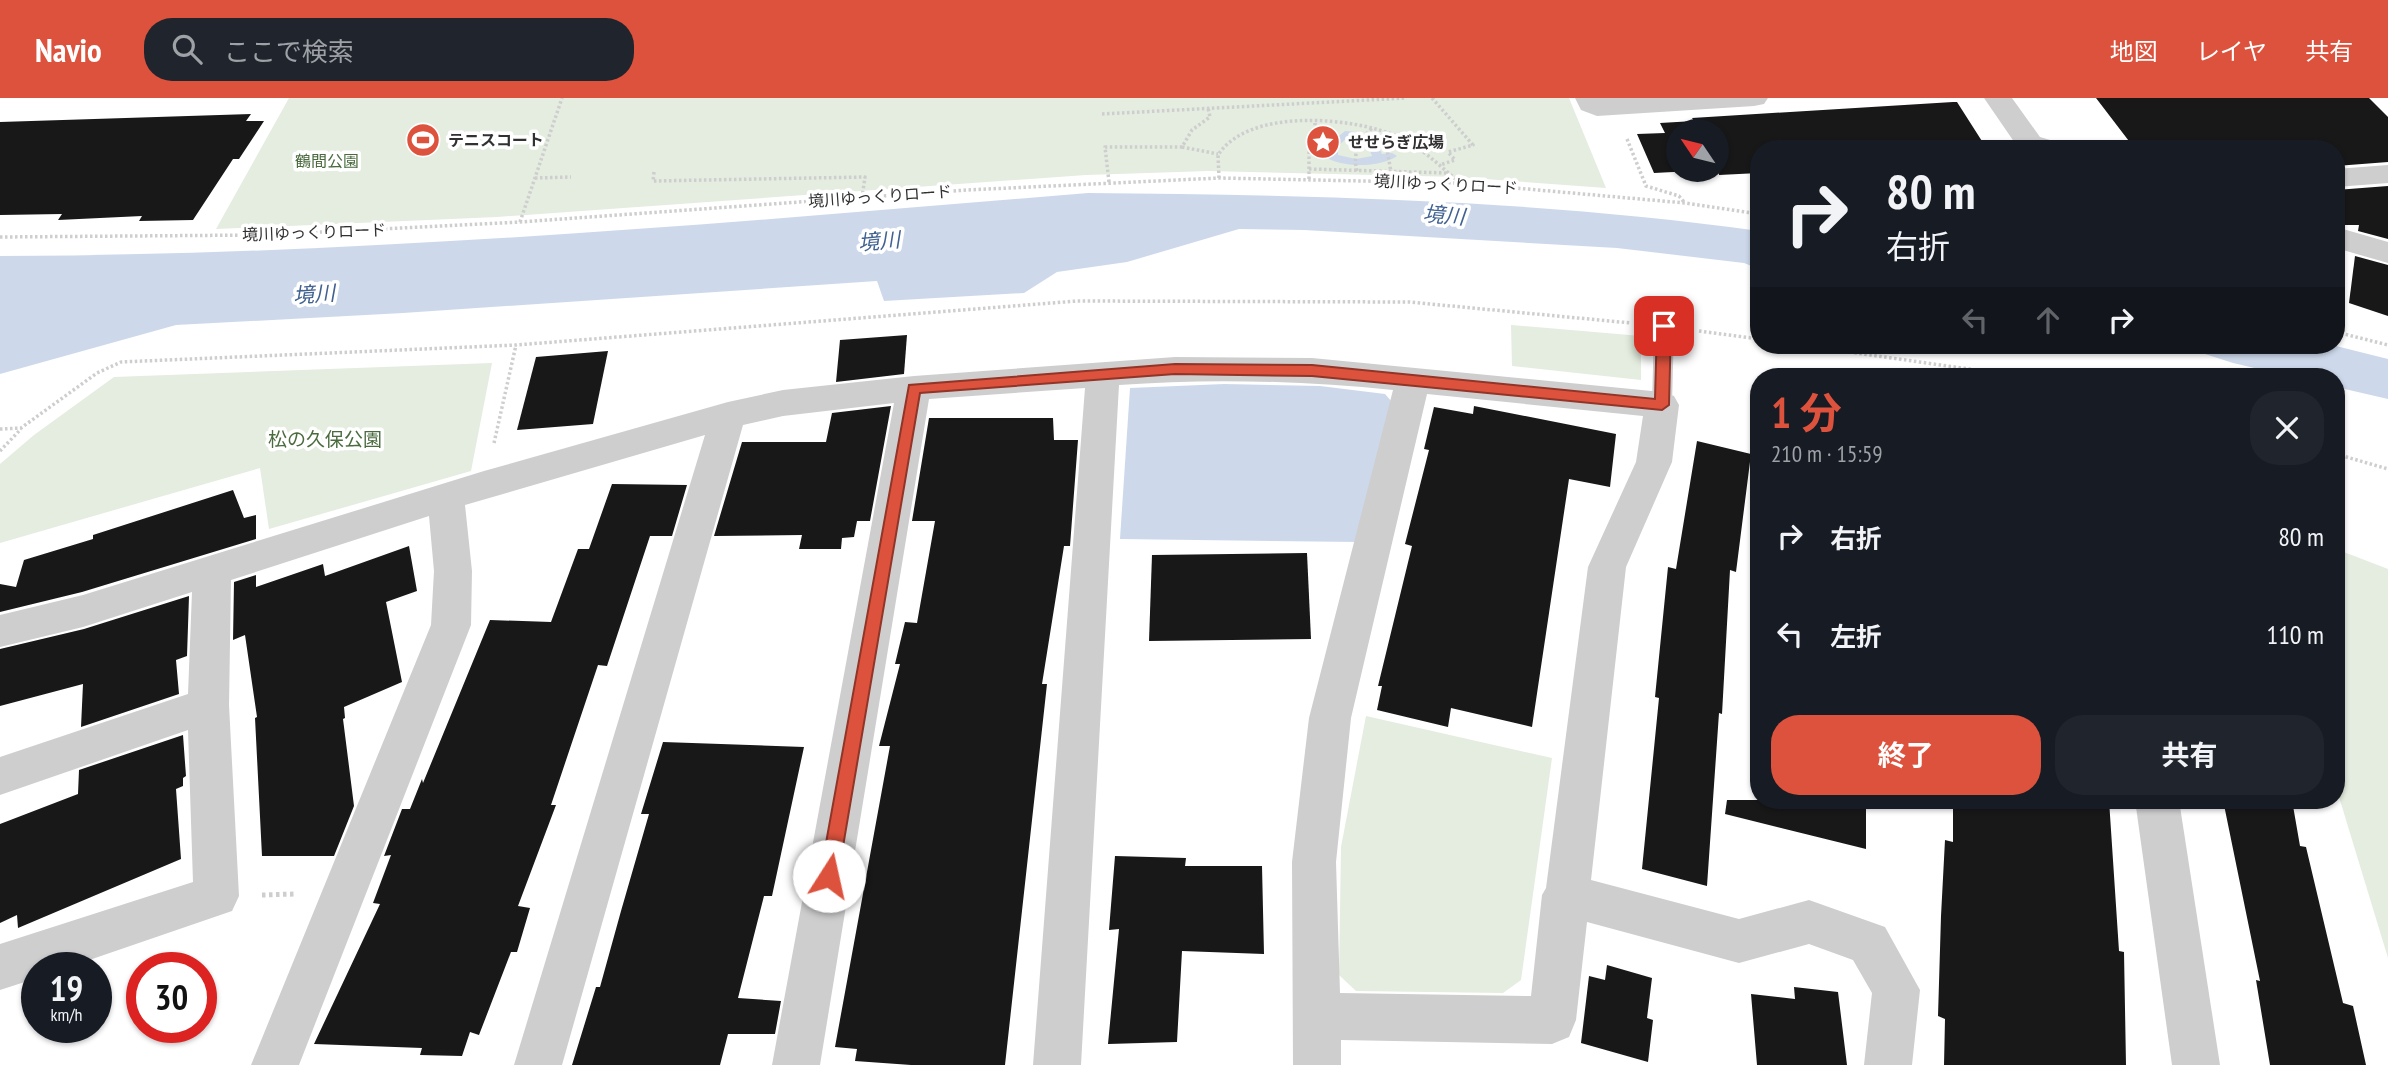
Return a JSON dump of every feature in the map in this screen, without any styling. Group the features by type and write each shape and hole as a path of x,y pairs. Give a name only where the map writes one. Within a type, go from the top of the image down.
{"street":[{"path":"1601,102 1754,98"},
{"path":"1998,98 2028,140"},
{"path":"2345,177 2388,174"},
{"path":"2345,240 2388,253"},
{"path":"0,631 83,611 465,491 728,415 783,403 914,388 1175,369 1312,370 1662,405 1654,462 1607,567 1565,895 1552,1020 1315,1016"},
{"path":"1057,1065 1104,374"},
{"path":"1317,1065 1314,862 1330,718 1413,380"},
{"path":"796,1065 914,388"},
{"path":"538,1065 728,415"},
{"path":"275,1065 451,625 453,571 465,491"},
{"path":"0,967 216,896 208,705 212,572"},
{"path":"0,776 208,705"},
{"path":"2158,809 2196,1065"},
{"path":"1565,895 1739,941 1809,922 1869,943 1896,990 1888,1065"}],"lane":[{"path":"1662,405 1664,326"}],"path":[{"path":"520,222 562,98"},
{"path":"1102,114 1406,98"},
{"path":"1432,98 1473,145 1448,152 1455,160 1440,165"},
{"path":"1601,102 1646,186 1679,196 1685,203"},
{"path":"1182,147 1192,130 1210,117 1208,108"},
{"path":"1309,178 1315,122"},
{"path":"1219,178 1219,154 1230,139 1245,130 1262,125 1338,122 1372,128 1416,146 1459,183"},
{"path":"1357,171 1354,162 1363,137 1372,128"},
{"path":"1388,133 1385,138 1391,172"},
{"path":"1109,182 1105,147 1171,145 1219,154"},
{"path":"1309,169 1448,173"},
{"path":"654,172 653,181 864,177 862,198"},
{"path":"535,178 571,177"},
{"name":"境川ゆっくりロード","path":"0,237 261,235 520,222 1109,182 1219,178 1459,183 1685,203 1750,213"},
{"path":"0,451 21,429 97,373 121,362 516,345 1077,301 1409,302 1664,326 1750,338"},
{"path":"2345,334 2388,345"},
{"path":"465,491 516,345"},
{"path":"1863,354 1962,368"},
{"path":"0,429 21,429"},
{"path":"2345,457 2388,469"},
{"path":"216,896 343,893"}],"green space":[{"name":"鶴間公園","path":"289,98 1569,98 1606,188 1458,177 1208,171 1086,175 497,217 216,229"},
{"path":"1511,325 1641,336 1641,380 1512,366"},
{"name":"松の久保公園","path":"492,363 471,471 269,529 260,468 0,543 0,464 34,435 114,377"},
{"path":"2345,552 2388,569 2388,958 2343,809 2345,809"},
{"path":"1366,716 1552,758 1521,980 1503,993 1356,991 1339,975 1341,847"}],"water":[{"name":"境川","path":"1088,193 1424,201 1592,212 1750,230 1750,265 1617,248 1304,230 1239,229 1127,262 1057,272 1024,293 884,301 877,281 403,313 176,325 0,374 0,256 408,244 680,226"},
{"path":"2345,348 2388,359 2388,399 2345,389 2345,368 2255,368 2205,354 2345,354"},
{"path":"1224,384 1320,386 1385,394 1393,403 1358,542 1120,539 1130,388"}],"building":[{"path":"2096,98 2369,98 2388,117 2388,162 2345,165 2345,140 2128,140"},
{"path":"1957,102 1981,140 1750,140 1750,173 1729,174 1729,119 1693,119"},
{"path":"251,114 246,121 264,121 239,159 233,159 193,220 139,221 142,216 58,220 62,214 0,215 0,122"},
{"path":"1660,123 1666,123 1666,172 1654,173 1637,134 1665,133"},
{"path":"2388,186 2388,239 2358,231 2359,225 2345,225 2345,189"},
{"path":"2355,256 2388,265 2388,316 2349,303"},
{"path":"907,335 904,374 836,382 840,340"},
{"path":"608,351 593,424 517,430 536,357"},
{"path":"891,406 870,521 857,521 854,537 842,538 841,549 799,549 802,535 714,536 742,442 826,442 832,413"},
{"path":"1474,406 1616,434 1610,487 1569,479 1532,727 1451,708 1448,727 1377,710 1382,686 1378,686 1412,546 1405,544 1429,450 1424,449 1434,407 1473,414"},
{"path":"929,418 1053,418 1054,440 1078,440 1070,546 1064,546 1042,684 1047,684 1005,1065 911,1065 855,1061 857,1049 835,1047 890,746 879,746 900,664 895,664 905,622 917,623 935,521 912,521"},
{"path":"1697,441 1750,454 1736,572 1730,570 1722,714 1719,713 1707,886 1642,869 1659,698 1655,697 1668,567 1676,569"},
{"path":"612,484 687,485 672,536 650,536 607,666 598,665 551,805 556,805 518,906 530,908 517,952 511,952 479,1035 470,1032 462,1056 420,1055 422,1048 314,1044 380,904 373,903 391,855 384,856 402,809 410,809 422,779 423,783 490,620 551,622 578,549 589,549"},
{"path":"233,490 244,518 256,515 256,539 82,592 0,612 0,584 16,587 24,560"},
{"path":"409,546 417,591 386,602 402,682 344,707 343,719 354,806 334,856 262,856 257,717 245,635 233,640 234,582 256,575 256,587 323,564 325,576"},
{"path":"1307,553 1311,639 1149,641 1152,555"},
{"path":"189,596 187,656 176,660 179,694 81,727 83,684 0,706 0,649 84,629"},
{"path":"183,735 186,776 183,778 183,786 176,789 181,859 18,928 17,915 0,923 0,824 78,794 79,770"},
{"path":"663,742 804,747 772,896 764,896 738,998 781,1001 775,1034 728,1034 720,1065 572,1065 596,987 600,987 649,814 641,814"},
{"path":"1727,800 1750,800 1750,809 1866,809 1866,849 1725,814"},
{"path":"1953,809 2110,809 2119,951 2124,952 2126,1065 1944,1065 1945,1019 1938,1016 1941,916 1945,840 1953,842"},
{"path":"2225,809 2294,809 2300,846 2306,847 2343,1003 2353,1006 2366,1065 2270,1065 2256,980 2260,981"},
{"path":"1115,856 1186,858 1185,866 1262,866 1264,954 1182,951 1177,1042 1108,1044 1119,929 1109,930"},
{"path":"1607,965 1652,978 1647,1018 1653,1020 1648,1062 1581,1043 1589,976 1605,980"},
{"path":"1794,987 1838,992 1847,1065 1757,1065 1751,994 1795,999"}],"waterway":[{"path":"1378,157 1370,143 1356,135 1345,134 1333,145 1333,157 1348,162 1392,156"}],"place":[{"name":"テニスコート","path":"423,140"},
{"name":"せせらぎ広場","path":"1323,142"}],"route":[{"path":"829,876 914,388 1175,369 1312,370 1662,405 1664,326"}]}
